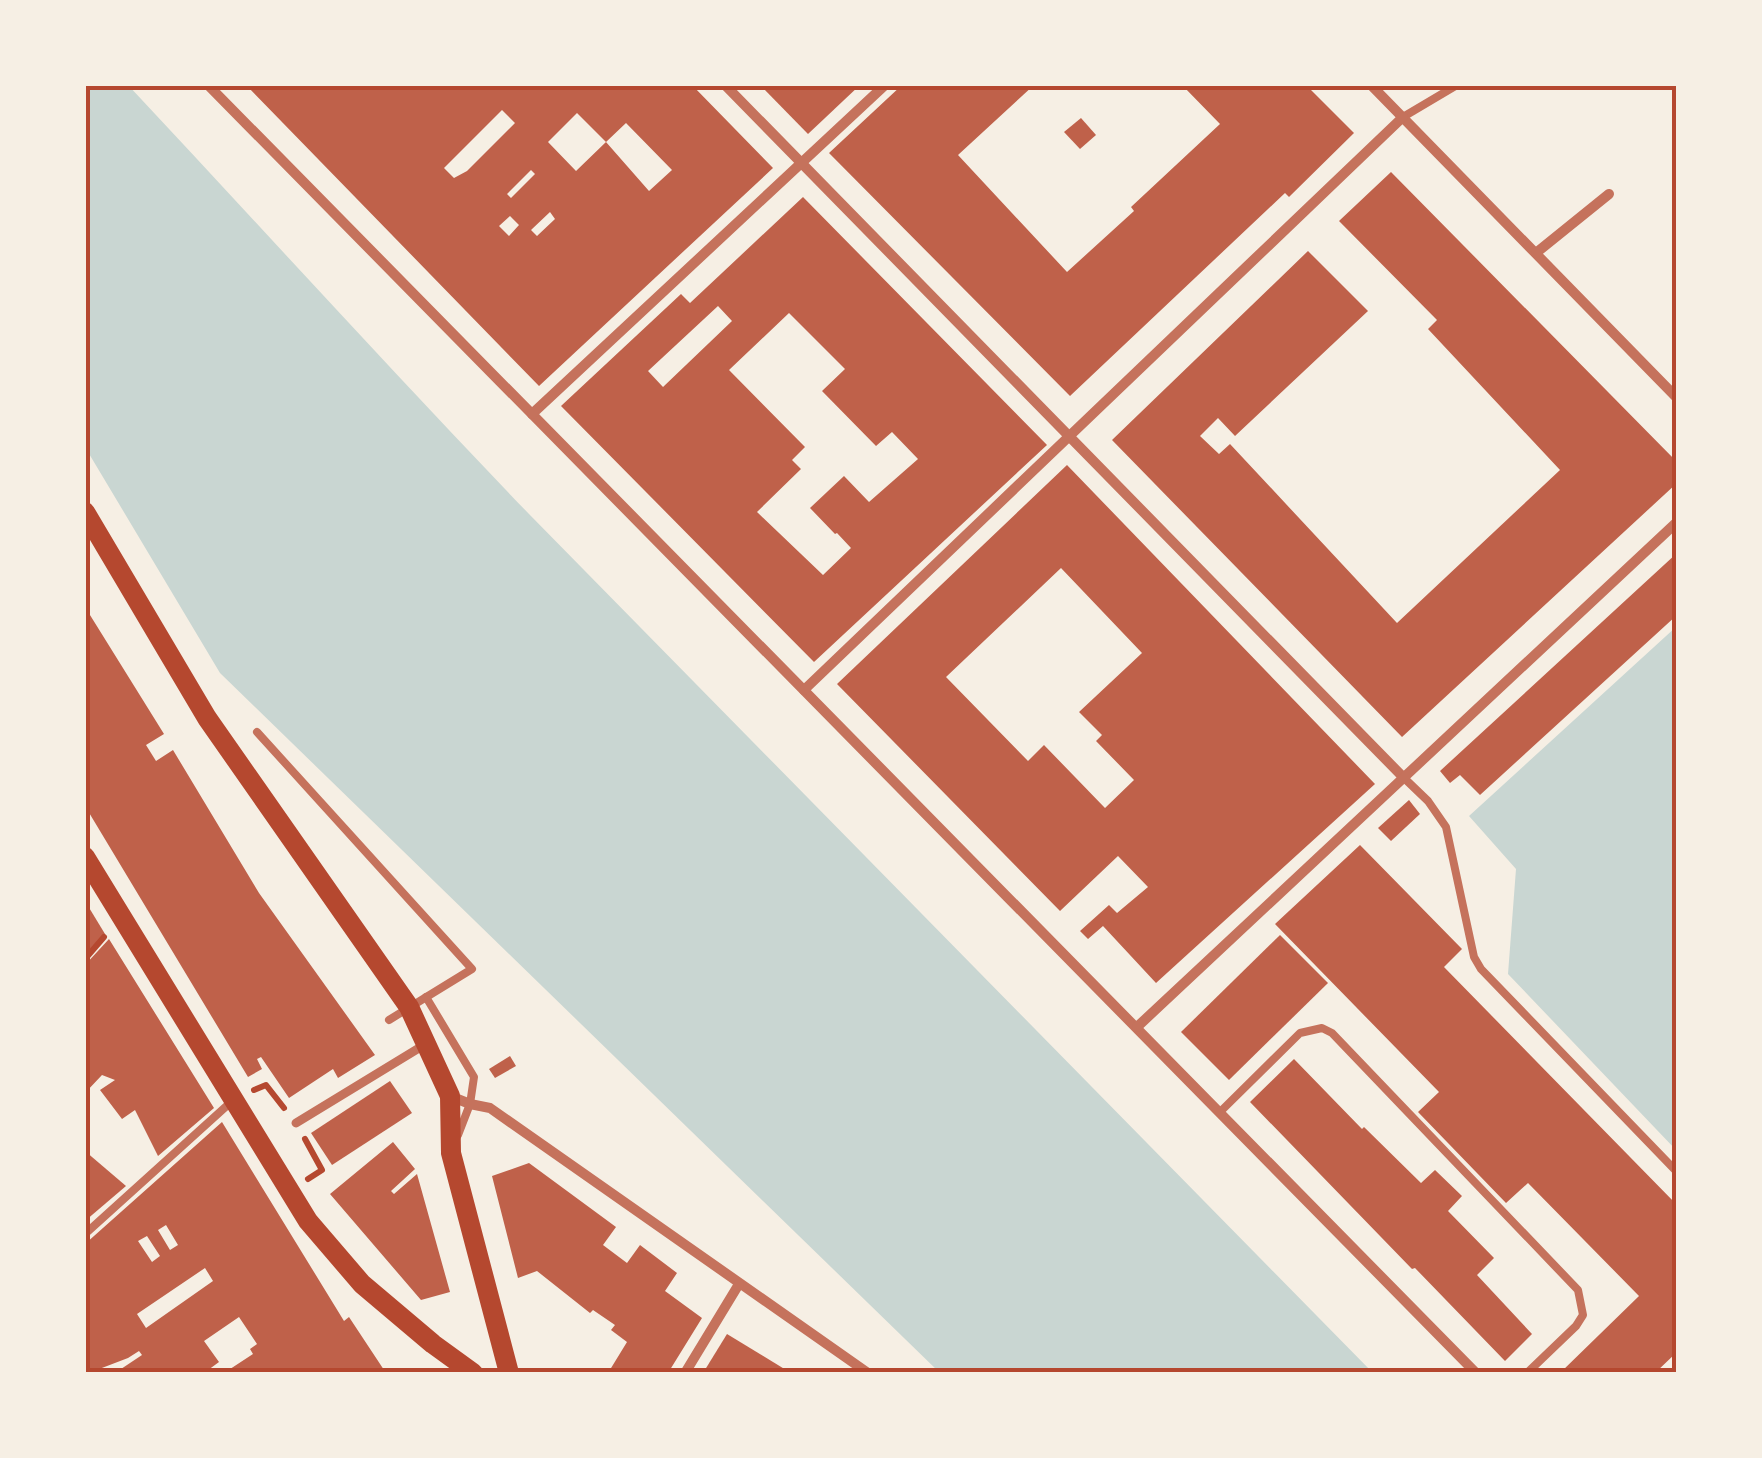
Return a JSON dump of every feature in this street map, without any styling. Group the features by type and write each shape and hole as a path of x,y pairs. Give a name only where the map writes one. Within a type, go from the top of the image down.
{"main road":[{"path":"85,512 207,718 418,1002 426,1043 450,1096 451,1154 509,1373"},
{"path":"85,857 308,1221 362,1284 472,1372 500,1346"}],"street":[{"path":"208,85 1476,1373"},
{"path":"725,85 1403,777"},
{"path":"532,414 885,85"},
{"path":"1372,85 1677,398"},
{"path":"804,690 1403,118"},
{"path":"1536,254 1609,194"},
{"path":"1137,1028 1677,522"},
{"path":"296,1123 426,1043"},
{"path":"450,1096 490,1108 868,1373"},
{"path":"686,1373 739,1284"}],"lane":[{"path":"1403,118 1457,85"},
{"path":"257,732 472,969 389,1020"},
{"path":"1403,777 1428,801 1446,827 1474,957 1481,969 1677,1172"},
{"path":"418,1002 474,1076 470,1104 451,1154"},
{"path":"1220,1112 1300,1033 1322,1028 1332,1033 1578,1290 1583,1315 1527,1373"},
{"path":"85,1234 234,1099"}],"path":[{"path":"266,1085 296,1123 322,1170"}],"shaded area":[{"path":"85,85 128,85 529,514 1373,1373 940,1373 220,673 85,447"},
{"path":"1677,626 1677,1151 1508,974 1516,869 1469,816"}],"building":[{"path":"246,85 692,85 773,168 539,386","holes":["502,110 515,123 467,171 454,178 444,168","577,113 606,142 576,171 548,142","626,123 672,170 649,191 606,142","531,170 535,174 511,198 507,194","550,212 555,219 537,236 531,230","510,216 519,225 509,236 499,226"]},
{"path":"760,85 860,85 808,134"},
{"path":"902,85 1034,85 958,155 1067,272 1220,124 1182,85 1306,85 1354,133 1070,396 829,153"},
{"path":"1081,118 1096,135 1080,149 1064,132"},
{"path":"1391,172 1677,462 1677,483 1402,737 1112,440 1308,251 1368,311 1235,436 1218,418 1200,436 1219,454 1230,444 1397,623 1560,470 1428,329 1437,320 1339,221"},
{"path":"803,197 1047,445 814,662 561,406 681,294 690,303","holes":["718,306 732,321 663,387 648,371","789,313 845,369 822,391 876,446 892,432 918,459 869,502 844,476 810,508 851,548 823,575 757,512 801,469 792,460 805,447 729,370"]},
{"path":"1067,465 1375,784 1156,983 1103,926 1088,939 1080,931 1109,905 1117,913 1148,887 1118,856 1060,911 837,684","holes":["1061,568 1142,653 1079,712 1102,735 1096,741 1134,780 1105,808 1044,745 1028,761 946,677"]},
{"path":"1677,553 1677,615 1480,795 1460,775 1450,783 1440,771"},
{"path":"85,607 164,734 146,745 156,761 173,750 259,893 375,1055 338,1078 333,1069 289,1098 261,1057 257,1059 262,1069 248,1077 85,806"},
{"path":"1409,800 1420,814 1391,841 1378,828"},
{"path":"1360,845 1462,949 1444,967 1677,1205 1677,1352 1655,1373 1560,1373 1639,1296 1528,1183 1506,1203 1418,1112 1439,1092 1275,924"},
{"path":"85,901 105,934 85,956"},
{"path":"1280,935 1328,983 1229,1080 1181,1032"},
{"path":"109,939 214,1108 158,1156 135,1110 122,1119 100,1090 115,1080 102,1075 85,1093 85,965"},
{"path":"510,1056 516,1066 495,1078 489,1069"},
{"path":"1294,1059 1421,1183 1435,1170 1462,1196 1448,1211 1494,1258 1477,1275 1532,1334 1505,1361 1250,1102"},
{"path":"390,1081 412,1113 332,1165 311,1133"},
{"path":"222,1122 344,1321 349,1317 386,1373 224,1373 253,1354 250,1349 257,1344 239,1317 204,1341 219,1362 204,1373 115,1373 142,1355 139,1351 94,1371 85,1365 85,1244","holes":["166,1225 178,1245 170,1250 158,1230","147,1236 160,1256 152,1262 138,1241","205,1268 213,1281 146,1328 137,1314"]},
{"path":"393,1142 415,1169 391,1191 394,1194 417,1174 450,1292 421,1300 330,1194"},
{"path":"85,1151 126,1186 85,1221"},
{"path":"529,1163 616,1227 603,1245 627,1263 640,1245 677,1273 665,1291 702,1318 668,1373 608,1373 627,1342 611,1330 615,1325 593,1310 590,1313 537,1271 518,1278 492,1176"},
{"path":"727,1334 791,1373 703,1373"}]}
